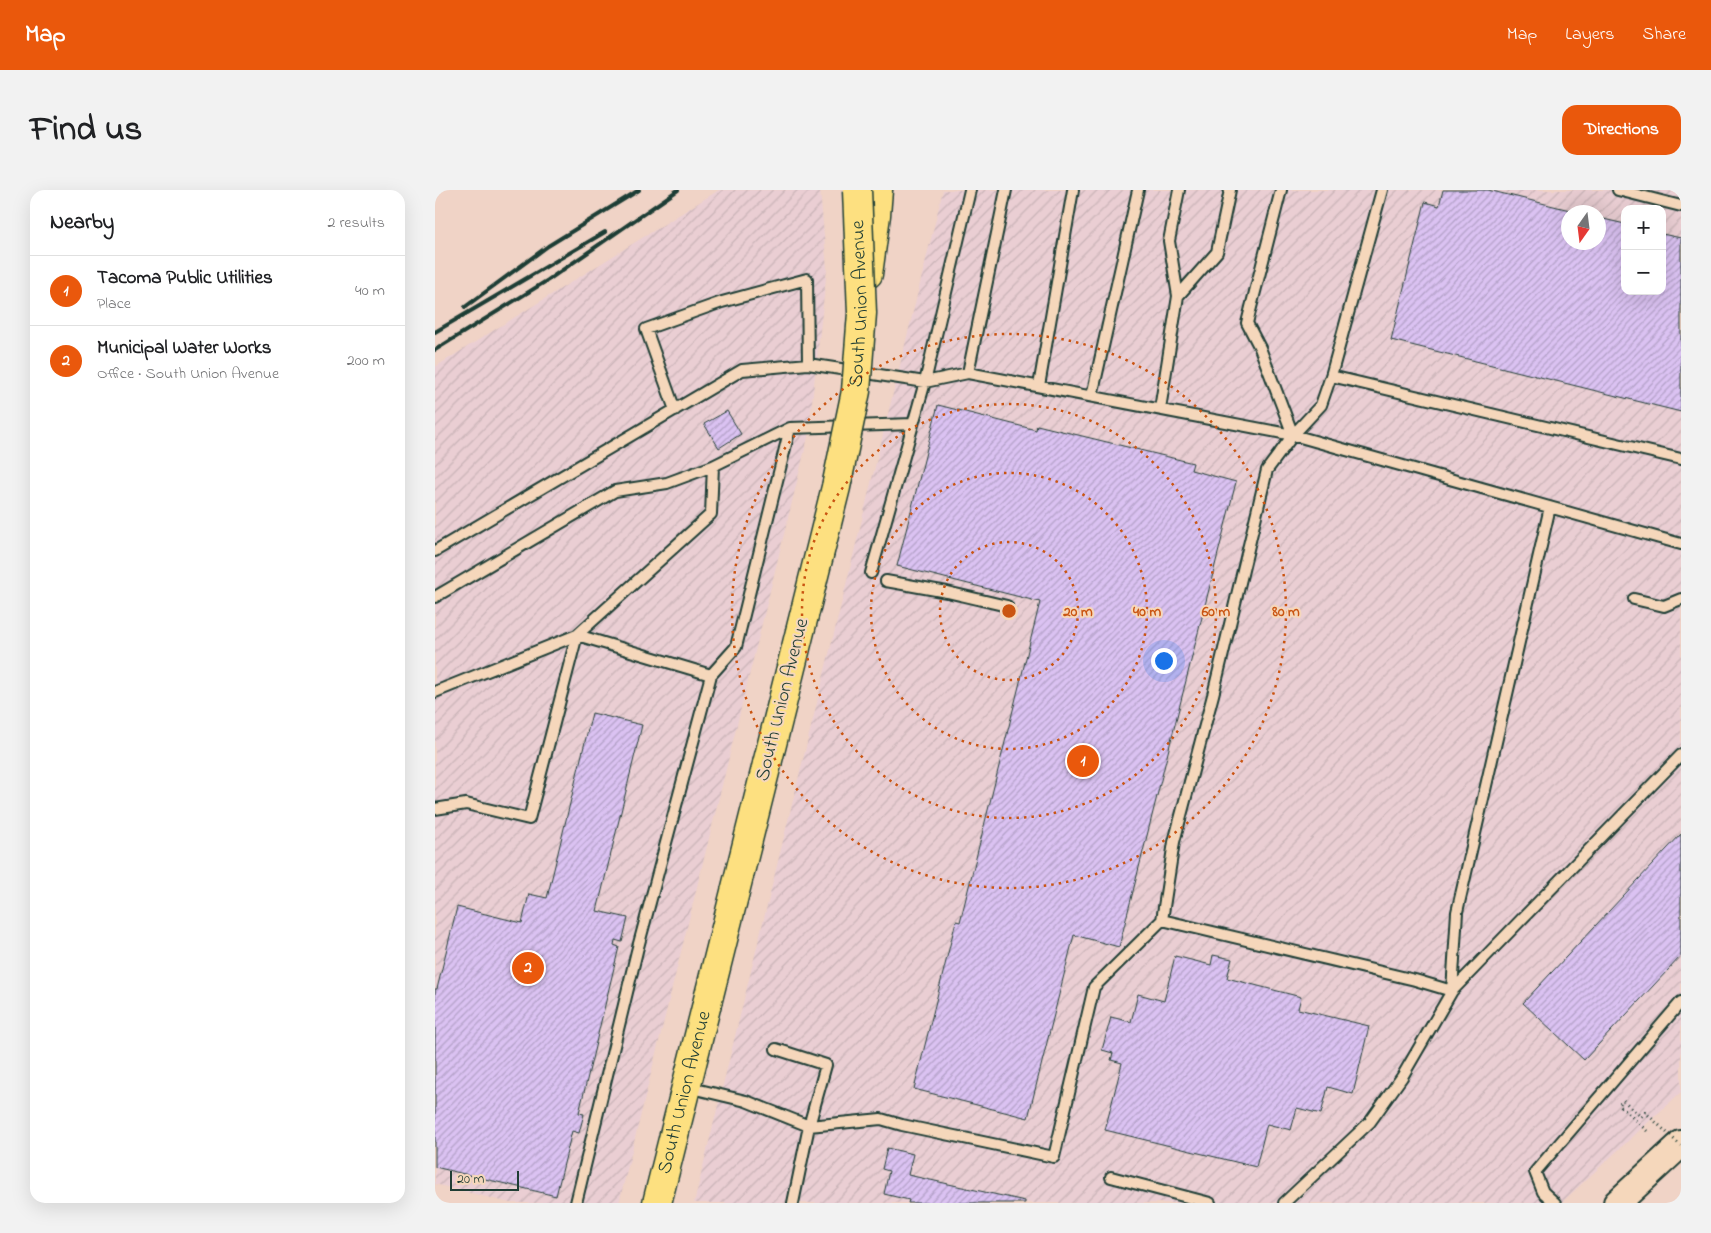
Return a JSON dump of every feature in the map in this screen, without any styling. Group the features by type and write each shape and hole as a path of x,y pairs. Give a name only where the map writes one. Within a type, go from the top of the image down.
{"main road":[{"name":"South Union Avenue","path":"657,1203 836,487 856,391 862,313 857,190"},
{"path":"862,313 876,215 877,190"}],"street":[{"path":"1617,1203 1681,1145"}],"lane":[{"path":"871,573 925,382 971,190"},
{"path":"969,373 1006,190"},
{"path":"1039,386 1073,190"},
{"path":"1092,396 1138,190"},
{"path":"1160,410 1178,296 1169,241 1179,190"},
{"path":"1178,296 1217,252 1230,190"},
{"path":"1281,190 1247,323 1260,348 1293,435"},
{"path":"686,1086 746,1101 809,1126 881,1119 1054,1157 1094,987 1162,920 1174,842 1213,695 1267,470 1293,435 1321,405 1331,376 1382,190"},
{"path":"1618,190 1681,206"},
{"path":"675,410 645,329 721,302 807,279 808,364"},
{"path":"435,551 742,370 808,364 925,382 969,373 1293,435 1681,544"},
{"path":"1331,376 1681,459"},
{"path":"435,597 615,491 667,483 713,466 790,428 913,424"},
{"path":"576,1203 637,951 711,674 736,647 790,428"},
{"path":"435,692 577,635 711,514 713,466"},
{"path":"1452,991 1457,912 1550,507"},
{"path":"887,581 1007,606"},
{"path":"1634,599 1664,606 1681,599"},
{"path":"577,635 711,674"},
{"path":"435,808 466,804 529,819 577,635"},
{"path":"1284,1203 1370,1122 1402,1077 1452,991 1681,755"},
{"path":"1162,920 1415,980 1452,991"},
{"path":"1555,1203 1543,1192 1535,1172 1681,1002"},
{"path":"775,1050 826,1064 809,1126 793,1203"},
{"path":"1111,1177 1210,1203"}],"path":[{"path":"1647,1131 1619,1104 1623,1100 1641,1117 1645,1112 1681,1145"}],"shaded area":[{"path":"719,190 820,190 827,269 808,437 619,1203 510,1203 435,1184 435,367"},
{"path":"943,190 1681,190 1681,1092 1561,1203 694,1203"}],"building":[{"path":"1443,190 1488,190 1561,208 1561,250 1606,250 1606,220 1621,223 1621,295 1666,295 1666,235 1681,238 1681,412 1391,340 1425,202 1439,206"},
{"path":"938,405 1036,430 1037,425 1193,463 1191,470 1236,482 1119,947 1074,935 1028,1118 914,1089 956,921 960,922 1040,602 897,566"},
{"path":"727,411 741,434 719,448 704,424"},
{"path":"592,713 642,725 597,911 628,918 622,942 615,940 614,945 619,947 579,1113 584,1114 579,1133 572,1131 556,1196 435,1167 435,989 437,989 457,907 522,923 529,894 547,898"},
{"path":"1681,834 1681,956 1584,1060 1523,1003"},
{"path":"1213,955 1232,959 1227,978 1301,997 1298,1009 1369,1026 1353,1094 1328,1087 1321,1114 1297,1108 1291,1130 1267,1124 1256,1167 1105,1130 1122,1063 1111,1060 1113,1053 1102,1050 1111,1017 1131,1022 1138,994 1164,1001 1175,956 1211,965"},
{"path":"887,1148 913,1154 908,1175 1025,1201 1025,1203 908,1203 909,1200 884,1194 889,1171 882,1169"}],"railway":[{"path":"465,307 548,246 639,190"},
{"path":"435,350 548,280 678,190"},
{"path":"435,332 605,232"}],"place":[{"name":"Tacoma Public Utilities","path":"1083,761"},
{"name":"Municipal Water Works","path":"528,968"}]}
